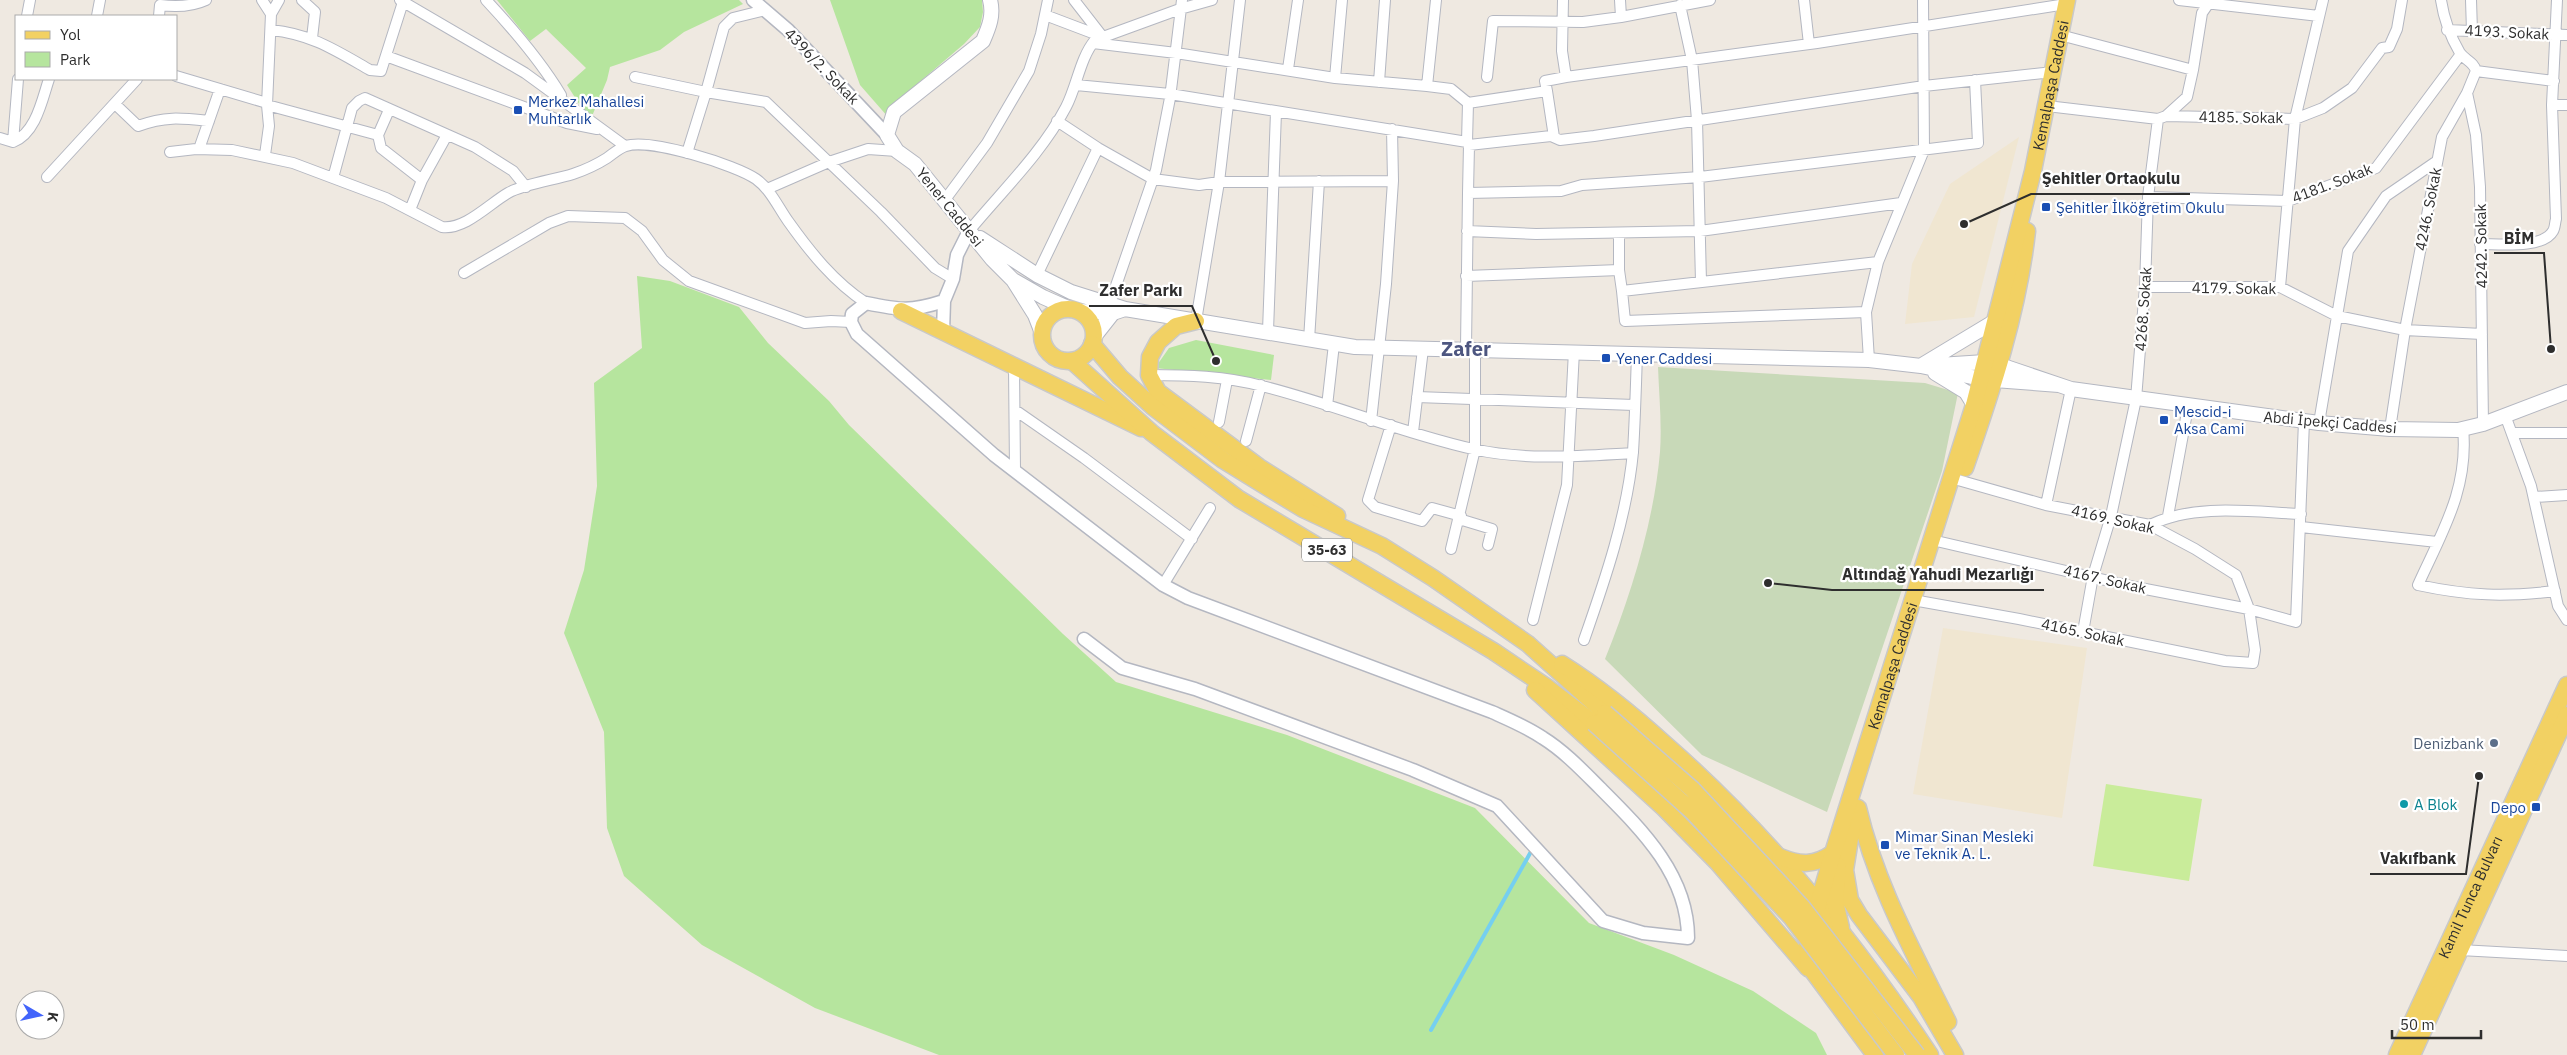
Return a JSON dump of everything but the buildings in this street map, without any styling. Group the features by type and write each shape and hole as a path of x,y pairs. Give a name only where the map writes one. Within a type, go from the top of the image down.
{"main road":[{"path":"887,135 894,112 984,41 989,28 992,10 990,0"},
{"name":"Kemalpaşa Caddesi","path":"1990,372 1995,321 2033,171 2067,2"},
{"name":"Yener Caddesi","path":"887,135 897,151 916,164 992,260 1013,280 1042,297 1074,310 1116,308 1268,331 1354,347 1378,346 1423,349 1574,351 1869,360 1990,372 2022,382"},
{"name":"Kemalpaşa Caddesi","path":"1875,1055 1813,973 1809,966 1806,950 1833,853 1956,479 1974,405 1990,372 2024,251 2033,171"},
{"path":"968,231 1037,275 1071,292 1116,308 1093,340 1085,355 1072,361 1053,357 1044,346 1042,333 1046,320 1051,315 1074,310 1091,324 1093,340"},
{"name":"Yener Caddesi","path":"1013,280 1035,315 1042,333"},
{"path":"901,310 1094,407 1152,433"},
{"path":"1196,321 1176,326 1162,337 1150,357 1149,375 1158,392 1258,467 1312,498 1382,546"},
{"path":"1921,366 1995,321"},
{"name":"35-63","path":"1093,340 1120,377 1153,406 1224,460 1303,508 1382,546 1433,578 1528,644 1599,718"},
{"name":"35-63","path":"1072,361 1152,433 1239,499 1492,651 1548,688 1599,718"},
{"name":"Yener Caddesi","path":"1921,366 1957,385 1966,392 1974,405"},
{"path":"1956,479 1990,372"},
{"name":"Abdi İpekçi Caddesi","path":"1990,372 2065,387 2188,407 2319,423 2390,429 2463,428 2483,424 2567,392"},
{"name":"Abdi İpekçi Caddesi","path":"2022,382 2065,387"},
{"path":"1848,941 1839,922 1834,891 1844,844 1917,601"},
{"path":"1528,644 1586,679 1621,706 1716,790 1780,857 1818,902 1930,1055"},
{"path":"1492,651 1664,808 1718,863 1813,973"},
{"name":"Kamil Tunca Bulvarı","path":"2397,1055 2567,685"},
{"name":"Kamil Tunca Bulvarı","path":"2412,1055 2567,715"},
{"path":"1599,718 1693,812 1791,917 1896,1055"},
{"path":"1599,718 1692,789 1802,907 1917,1055"},
{"path":"1855,812 1849,839 1845,881 1853,906 1921,997 1955,1055"},
{"path":"1855,812 1885,894 1964,1055"},
{"path":"1780,857 1800,863 1812,864 1833,853"},
{"path":"1875,1055 1873,1039 1881,1026 1896,1021 1904,1022 1915,1032"}],"street":[{"path":"27,15 30,0"},
{"path":"97,15 100,0"},
{"path":"159,15 160,5 174,7 198,4 206,0"},
{"path":"262,0 271,14"},
{"path":"265,155 269,126 267,104 271,14 279,0"},
{"path":"302,0 315,12 312,38"},
{"path":"486,0 514,30 547,72 564,101"},
{"name":"4396/2. Sokak","path":"753,0 788,30 887,135"},
{"path":"944,201 987,143 1029,71 1048,0"},
{"path":"1074,0 1103,37"},
{"path":"943,332 944,302 953,279 957,255 968,231 1027,164 1058,121 1076,85 1088,48 1093,42 1103,37 1181,4 1212,0"},
{"path":"1196,321 1219,182 1226,104 1240,0"},
{"path":"1288,69 1298,0"},
{"path":"1335,78 1342,0"},
{"path":"1379,82 1385,0"},
{"path":"1428,86 1436,0"},
{"path":"1563,0 1562,51 1566,77"},
{"path":"1620,0 1621,18"},
{"path":"1487,77 1493,21 1563,23 1621,18 1695,1 1710,0"},
{"path":"1804,0 1809,44"},
{"path":"1869,360 1866,312 1878,262 1924,150 1923,0"},
{"path":"2179,0 2210,2 2319,16"},
{"path":"2280,287 2295,118 2322,0"},
{"name":"4185. Sokak","path":"2047,106 2162,117 2295,118 2323,108 2352,88 2382,48 2389,47 2397,29 2402,0"},
{"path":"2441,0 2447,30 2461,54 2475,66 2476,71 2467,93"},
{"path":"2471,0 2472,30"},
{"path":"2480,244 2526,243 2544,240 2554,230 2552,104 2557,0"},
{"path":"270,30 294,32 312,38 370,70 381,71 402,1 525,73 625,146"},
{"path":"1554,137 1545,81 1809,44 2067,2"},
{"path":"2162,117 2187,97 2202,13 2210,2"},
{"path":"1116,308 1153,179 1170,94 1181,4"},
{"path":"1680,5 1692,60 1697,120 1700,177 1701,282"},
{"path":"687,153 724,27 733,18 765,10"},
{"path":"1045,15 1103,37"},
{"name":"4193. Sokak","path":"2447,30 2567,35"},
{"path":"2060,35 2193,70"},
{"path":"1093,42 1288,69 1335,78 1451,89 1468,103 1547,91"},
{"name":"4181. Sokak","path":"2148,197 2288,201 2376,168 2461,54"},
{"path":"386,56 567,123 600,129"},
{"path":"2476,71 2554,81"},
{"path":"1076,85 1170,94 1468,143 1554,137 1560,140 1585,137 1924,86 2053,72"},
{"path":"178,77 378,135"},
{"path":"635,77 766,102 936,268 953,279"},
{"path":"13,142 18,80"},
{"path":"0,138 13,142 26,134 35,120 49,80"},
{"path":"47,177 136,80"},
{"path":"1468,193 1560,191 1582,185 1700,177 1978,143 1975,80"},
{"path":"200,149 220,89"},
{"name":"4246. Sokak","path":"2390,429 2405,330 2442,137 2467,93"},
{"name":"4242. Sokak","path":"2467,93 2476,135 2483,424"},
{"path":"333,178 352,108 365,98 374,101 388,110 475,147 513,171 526,187"},
{"path":"1451,549 1460,518 1474,450 1474,399 1466,276 1468,103"},
{"path":"115,104 138,126 157,119 173,117 210,121"},
{"path":"2552,104 2567,105"},
{"path":"388,110 378,135 381,148 422,180"},
{"path":"1268,331 1276,112"},
{"name":"4268. Sokak","path":"2083,632 2093,576 2112,516 2136,399 2145,287 2148,197 2162,117"},
{"path":"1058,121 1098,148 1153,179 1199,185 1219,182 1393,181"},
{"path":"1371,421 1386,284 1393,181 1392,129"},
{"path":"410,210 422,180 447,135"},
{"path":"170,152 200,149 232,150 265,155 333,178 410,210 442,227 455,227 510,192 590,168 625,146 642,144 687,153 728,165 756,179 767,189 826,269 850,293 866,303 901,310 925,308 944,302"},
{"path":"1037,275 1098,148"},
{"path":"767,189 829,162 868,149 897,151"},
{"path":"2319,423 2348,252 2386,196 2437,161"},
{"path":"1309,340 1319,181"},
{"path":"1467,231 1505,234 1700,231 1902,203"},
{"path":"464,273 549,223 568,216 624,218 642,231 663,260 689,281 805,323 851,322"},
{"path":"2555,224 2567,223"},
{"path":"1619,233 1619,270 1625,321 1866,312"},
{"path":"1622,291 1878,262"},
{"path":"1466,276 1619,270"},
{"name":"4179. Sokak","path":"2145,287 2280,287 2337,316 2405,330"},
{"path":"866,303 852,314 851,322 857,334 1015,471 1163,585 1188,598 1492,712 1522,725 1545,739 1584,772 1644,832 1678,887 1688,919 1688,938 1643,933 1602,921 1497,806 1413,770 1204,692 1122,668 1084,639"},
{"path":"2405,330 2482,334"},
{"path":"1327,406 1334,344"},
{"path":"1413,432 1423,349"},
{"path":"1533,620 1567,485 1574,351"},
{"path":"1584,640 1601,590 1626,496 1633,453 1637,353"},
{"path":"1014,366 1015,471"},
{"path":"1149,375 1189,375 1260,385 1371,421 1391,425 1474,450 1542,457 1633,453"},
{"path":"1219,422 1227,380"},
{"path":"1246,441 1260,385"},
{"path":"2046,505 2065,387"},
{"path":"1417,396 1570,404 1634,405"},
{"path":"2168,516 2188,407"},
{"path":"1014,410 1084,458 1192,539"},
{"path":"2505,415 2534,497 2558,606 2567,620"},
{"path":"2304,421 2301,527 2437,542"},
{"path":"1391,425 1368,500 1375,508 1422,521 1432,508 1492,529 1488,545"},
{"path":"2463,428 2464,455 2459,493 2418,585 2486,596 2511,597 2555,591"},
{"path":"2512,433 2567,433"},
{"name":"4169. Sokak","path":"1956,479 2046,505 2112,516 2150,525 2195,549 2236,575 2250,609 2255,650 2253,663"},
{"path":"2534,497 2567,495"},
{"path":"1163,585 1210,508"},
{"path":"2150,525 2168,516 2238,512 2301,514"},
{"name":"4167. Sokak","path":"1936,541 2250,609 2296,622 2301,527"},
{"name":"4165. Sokak","path":"1917,601 2225,661 2253,663"},
{"path":"2460,950 2567,956"}],"shaded area":[{"path":"2019,137 1974,317 1905,324 1912,264 1950,184"},
{"path":"1943,628 2087,648 2062,818 1913,794"}],"green space":[{"path":"497,0 739,0 743,4 684,32 660,50 610,67 607,80 590,121 567,85 586,68 546,29 530,41"},
{"path":"830,0 982,0 983,12 980,27 964,44 896,102 888,117 860,85"},
{"path":"637,276 670,281 739,307 768,343 829,401 849,425 1063,634 1116,682 1287,735 1475,808 1589,923 1674,955 1753,991 1816,1033 1827,1055 939,1055 815,1008 702,945 624,876 607,828 604,732 564,633 584,570 597,486 594,383 642,348"},
{"path":"1196,340 1274,355 1271,380 1155,368 1169,348"},
{"path":"1658,367 1925,383 1958,393 1942,471 1827,812 1702,755 1605,659 1632,584 1653,504 1661,441"},
{"path":"2106,784 2202,799 2189,881 2093,866"}],"waterway":[{"path":"1431,1030 1533,848"}],"place":[{"name":"Merkez Mahallesi Muhtarlık","path":"518,110"},
{"name":"Şehitler İlköğretim Okulu","path":"2046,207"},
{"name":"Şehitler Ortaokulu","path":"1964,224"},
{"name":"BİM","path":"2551,349"},
{"name":"Yener Caddesi","path":"1606,358"},
{"name":"Zafer Parkı","path":"1216,361"},
{"name":"Mescid-i Aksa Cami","path":"2164,420"},
{"name":"Altındağ Yahudi Mezarlığı","path":"1768,583"},
{"name":"Denizbank","path":"2494,743"},
{"name":"Vakıfbank","path":"2479,776"},
{"name":"A Blok","path":"2404,804"},
{"name":"Depo","path":"2536,807"},
{"name":"Mimar Sinan Mesleki ve Teknik A. L.","path":"1885,845"}],"district":[{"name":"Zafer","path":"1466,348"}]}
